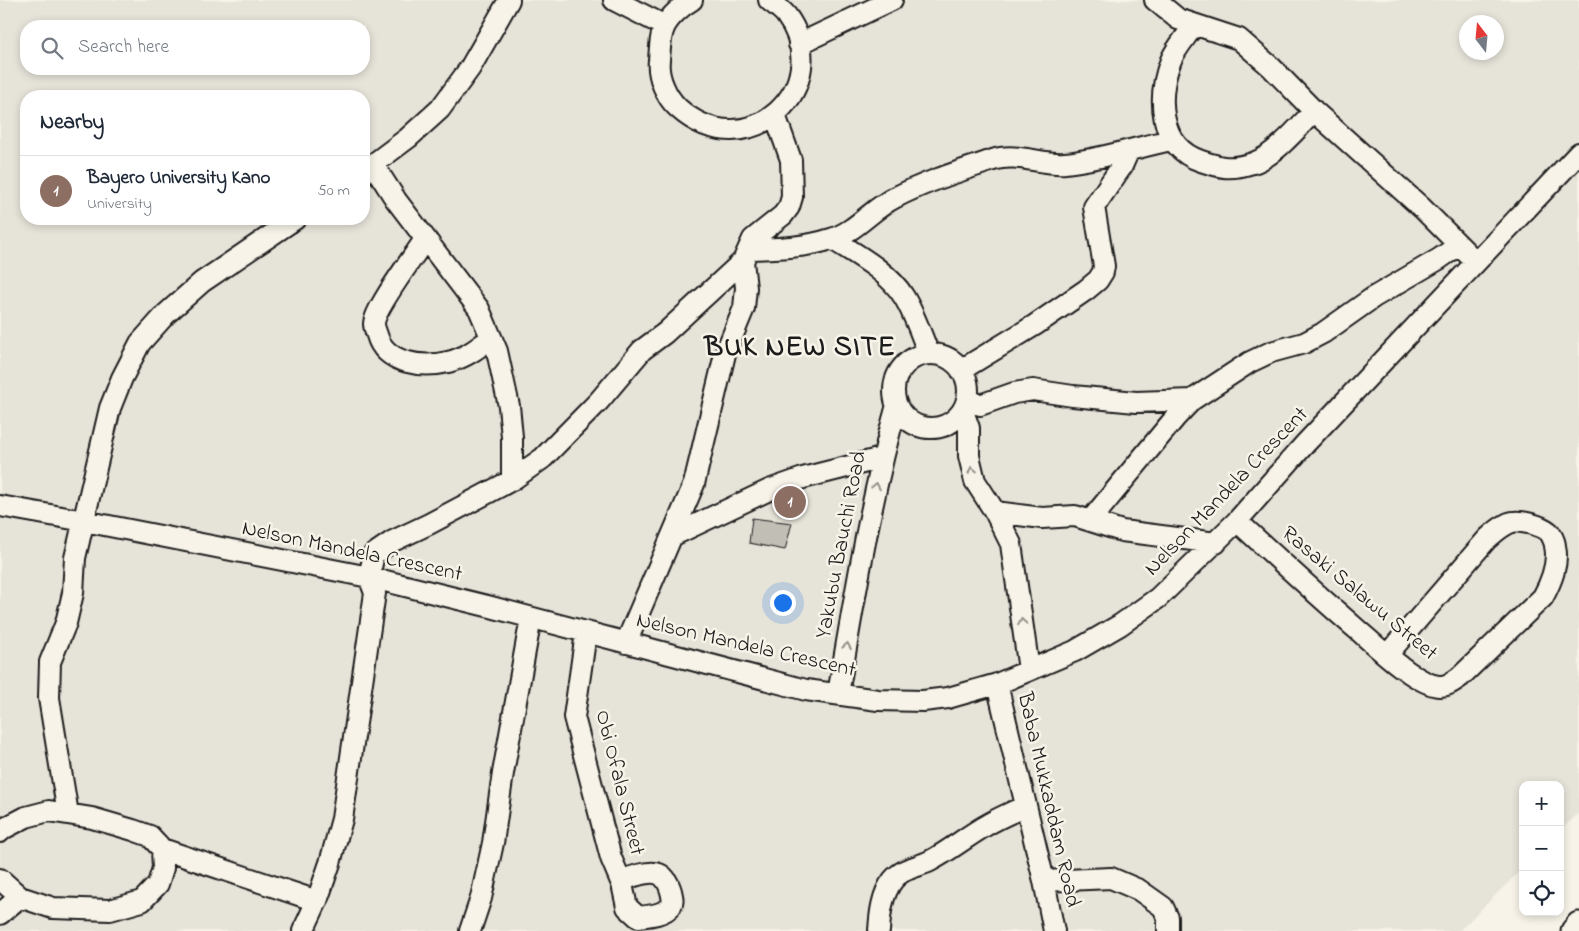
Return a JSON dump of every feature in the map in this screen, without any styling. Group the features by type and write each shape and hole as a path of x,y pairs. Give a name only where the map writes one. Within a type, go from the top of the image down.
{"main road":[{"path":"1574,931 1579,926"}],"street":[{"path":"370,166 408,138 440,109 470,68 509,0"},
{"path":"614,0 665,26"},
{"path":"692,0 685,4 665,26 658,63 663,85 674,104 690,119 711,128 733,131 755,126 775,115 790,98 799,78 801,56 796,34 786,15 769,0"},
{"path":"799,44 892,0"},
{"path":"1155,0 1178,19 1239,39 1271,67 1314,112 1422,208 1477,262"},
{"path":"1194,24 1171,59 1165,85 1163,118 1172,140 1193,158 1224,169 1254,163 1282,144 1314,112"},
{"path":"303,931 317,901 342,819 375,593 369,577 374,554 393,541 512,480 543,458 599,401 642,350 665,332 746,255 753,239 760,232 783,215 789,207 792,197 791,160 775,115"},
{"path":"746,255 799,247 832,239 845,233 893,199 922,185 996,159 1009,158 1062,164 1088,160 1172,140"},
{"path":"961,370 1035,325 1098,280 1104,266 1094,207 1122,166 1129,150"},
{"name":"Nelson Mandela Crescent","path":"0,506 369,577 806,690 878,700 923,701 948,698 996,684 1075,652 1120,625 1158,598 1238,521 1304,445 1579,153"},
{"path":"370,170 396,200 480,309 497,352 509,406 512,437 512,480"},
{"path":"68,814 48,698 50,662 66,623 73,593 75,558 110,408 122,378 140,344 166,314 202,282 286,225"},
{"path":"425,239 381,306 373,323 379,342 390,355 403,361 428,363 448,362 474,352 491,338"},
{"path":"832,239 885,275 903,296 914,316 929,354"},
{"path":"1090,520 1192,400 1250,362 1271,352 1304,343 1324,333 1374,297 1459,245"},
{"path":"626,643 694,484 725,354 744,308 746,255"},
{"path":"965,406 955,420 945,426 934,428 922,427 911,422 903,415 897,405 894,394 895,382 900,372 908,363 918,357 929,354 940,355 951,360 966,377 968,389 965,406 969,428 969,456 975,481 995,512 1011,544 1030,670"},
{"path":"965,406 980,405 1014,392 1033,390 1095,399 1136,402 1192,400"},
{"name":"Yakubu Bauchi Road","path":"838,694 882,458 897,405"},
{"path":"672,536 769,490 804,478 882,458"},
{"path":"995,512 1042,518 1075,516 1122,531 1216,543"},
{"name":"Rasaki Salawu Street","path":"1238,521 1309,588 1387,655 1417,677 1428,683 1440,686 1451,684 1460,678 1543,597 1551,582 1556,563 1555,545 1549,532 1530,523 1510,522 1499,529 1487,540 1387,655"},
{"path":"470,931 481,898 493,843 503,774 531,618"},
{"name":"Obi Ofala Street","path":"586,633 574,717 611,858 622,884"},
{"name":"Baba Mukkaddam Road","path":"996,684 1044,881 1053,929"},
{"path":"879,931 883,903 892,881 901,872 910,867 928,862 956,846 986,825 1026,806"},
{"path":"0,832 2,828 26,817 49,811 92,818 150,836 162,849 317,901"},
{"path":"0,879 20,897 53,908 110,910 142,901 158,884 162,868 162,849"},
{"path":"1044,881 1111,878 1139,890 1163,908 1168,918 1168,931"},
{"path":"0,914 20,897"}],"shaded area":[{"path":"0,0 1579,0 1579,813 1564,827 1564,781 1519,781 1519,872 1459,931 0,931"}],"building":[{"path":"752,518 792,523 785,550 749,543"}],"place":[{"name":"Bayero University Kano","path":"790,502"}],"district":[{"name":"BUK NEW SITE","path":"800,348"}]}
